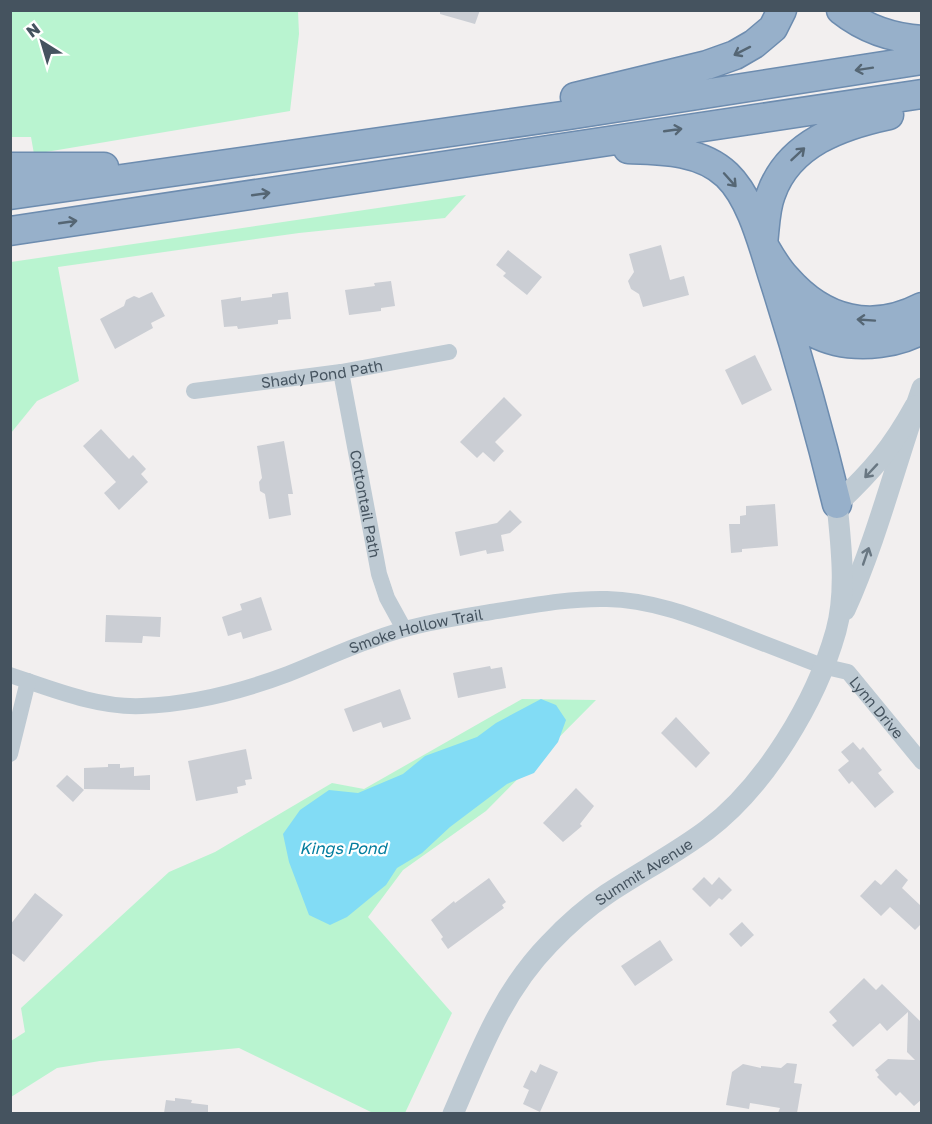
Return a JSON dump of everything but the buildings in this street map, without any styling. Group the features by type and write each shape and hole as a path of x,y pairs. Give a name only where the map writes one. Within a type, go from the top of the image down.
{"highway":[{"path":"357,145 707,65 735,55 754,44 773,28 782,10"},
{"path":"841,10 860,25 882,33 921,40"},
{"path":"10,195 569,115 921,60"},
{"path":"10,231 921,94"},
{"path":"921,108 843,127 805,148 784,167 771,194 763,244 786,279 803,296 834,315 860,321 881,321 907,314 921,306"},
{"path":"408,172 628,149 684,153 703,160 727,175 741,194 763,244 786,317 837,504"},
{"path":"10,167 229,163"},
{"path":"786,317 815,333 836,341 865,344 888,341 921,329"}],"street":[{"name":"Shady Pond Path","path":"194,391 341,372 449,352"},
{"name":"Cottontail Path","path":"341,372 379,574 387,598 404,629"},
{"name":"Summit Avenue","path":"836,630 842,549 837,504 880,461 900,434 918,397"},
{"name":"Summit Avenue","path":"453,1113 490,1028 523,975 547,946 605,895 706,831 736,806 762,776 796,724 855,588 896,471 918,397"},
{"name":"Smoke Hollow Trail","path":"10,675 94,701 116,705 141,706 168,703 247,687 286,675 373,639 429,623 544,603 609,598 643,602 676,610 822,666"},
{"name":"Lynn Drive","path":"822,666 848,672 921,762"},
{"path":"10,754 28,681"}],"green space":[{"path":"11,11 298,11 299,34 290,111 34,154 31,137 11,137"},
{"path":"466,195 445,218 299,233 58,267 79,381 37,401 11,433 11,262"},
{"path":"522,699 596,700 486,811 403,870 368,917 452,1013 405,1113 373,1113 239,1048 100,1061 57,1068 11,1097 11,1041 25,1032 21,1008 169,872 215,852 332,783 364,789"}],"water":[{"name":"Kings Pond","path":"541,699 556,705 566,720 558,742 534,773 507,784 450,827 422,853 397,868 386,885 347,917 330,925 309,915 289,862 283,834 300,810 329,790 358,793 403,774 425,756 477,737 496,723"}]}
